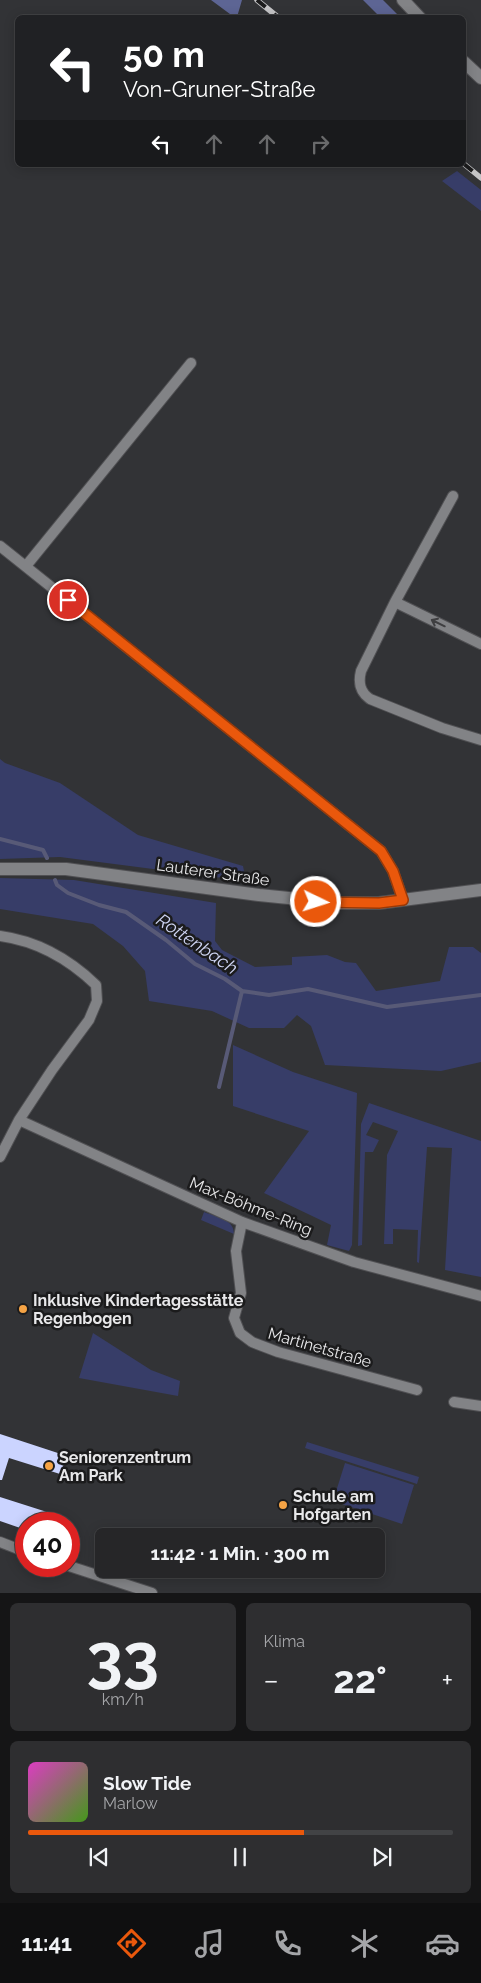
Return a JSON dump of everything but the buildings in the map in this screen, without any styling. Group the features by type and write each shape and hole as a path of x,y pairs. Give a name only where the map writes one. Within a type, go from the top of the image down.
{"street":[{"path":"403,0 417,15"},
{"path":"466,64 481,78"},
{"path":"26,566 191,363"},
{"path":"454,496 395,602 361,671 359,680 362,690 370,699 459,734 481,740"},
{"path":"0,546 381,851 393,871 403,900"},
{"path":"395,602 481,644"},
{"name":"Lauterer Straße","path":"0,869 66,869 316,902 379,903 481,890"},
{"path":"0,936 40,945 71,965 96,985 98,1001 89,1020 52,1070 19,1120 0,1157"},
{"name":"Max-Böhme-Ring","path":"19,1120 242,1222 354,1262 481,1296"},
{"name":"Martinetstraße","path":"242,1222 236,1251 241,1293 234,1318 240,1333 252,1342 278,1352 418,1390"},
{"path":"454,1402 481,1406"},
{"path":"0,1542 15,1548"},
{"path":"80,1570 152,1593"}],"shaded area":[{"path":"211,0 242,0 238,15 231,15"},
{"path":"363,0 383,0 398,15 378,15"},
{"path":"457,171 481,190 481,211 442,181"},
{"path":"0,759 5,763 60,783 138,835 243,866 246,881 60,857 0,859"},
{"path":"0,878 74,880 216,903 215,941 222,950 255,967 292,965 292,957 327,955 345,962 356,963 376,991 440,981 449,947 473,947 481,953 481,1062 441,1071 325,1065 311,1026 297,1015 284,1028 249,1028 212,1011 149,1001 145,971 123,946 93,924 0,909"},
{"path":"233,1045 293,1072 357,1093 352,1245 349,1251 327,1245 331,1225 264,1193 309,1131 233,1106"},
{"path":"369,1103 481,1141 481,1277 445,1270 452,1148 427,1147 419,1263 417,1262 418,1230 393,1229 393,1244 384,1244 387,1155 398,1131 373,1122 366,1135 379,1140 373,1152 365,1152 362,1245 358,1246 361,1124"},
{"path":"204,1212 228,1222 234,1234 201,1220"},
{"path":"93,1333 151,1370 180,1381 178,1396 79,1378"},
{"path":"307,1442 419,1477 417,1484 305,1448"},
{"path":"345,1463 414,1485 402,1524 333,1501"}],"waterway":[{"name":"Rottenbach","path":"0,839 43,850 47,858"},
{"name":"Rottenbach","path":"55,880 57,885 68,893 99,905 126,912 166,940 195,964 225,979 242,991 269,995 308,989 387,1007 481,995"},
{"path":"219,1087 242,991"}],"railway":[{"path":"257,0 275,15"},
{"path":"466,166 481,178"}],"place":[{"name":"Inklusive Kindertagesstätte Regenbogen","path":"23,1309"},
{"name":"Seniorenzentrum Am Park","path":"49,1466"},
{"name":"Schule am Hofgarten","path":"283,1505"}],"route":[{"path":"68,600 381,851 393,871 403,900 379,903 338,904 316,902"}]}
